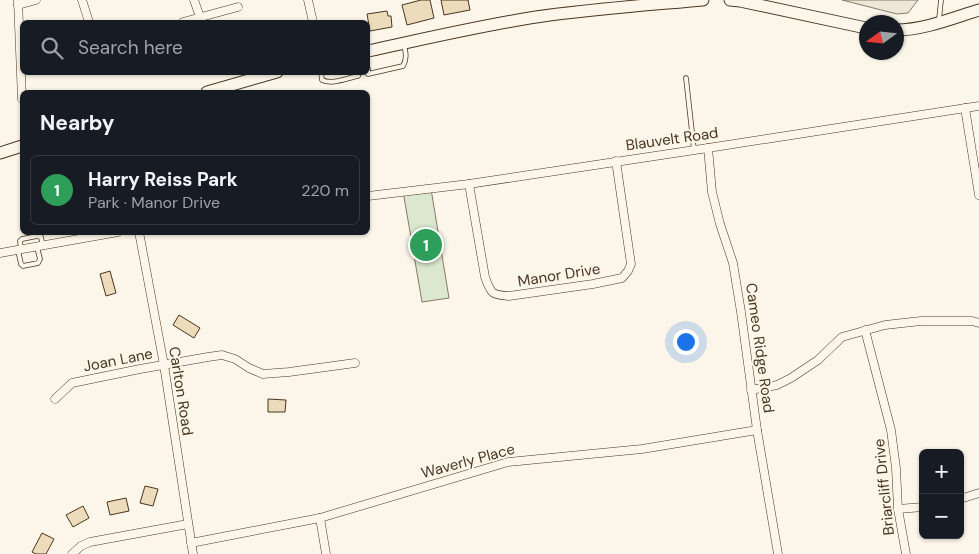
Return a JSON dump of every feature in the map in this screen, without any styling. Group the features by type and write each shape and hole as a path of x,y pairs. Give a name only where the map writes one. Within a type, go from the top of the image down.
{"main road":[{"path":"370,51 493,24 537,17 603,8 703,0"},
{"path":"730,0 859,26"},
{"path":"904,30 979,10"},
{"path":"214,90 266,75"},
{"path":"0,153 20,147"}],"street":[{"path":"20,50 18,2 36,0"},
{"path":"82,0 88,20"},
{"path":"194,0 200,17"},
{"path":"308,0 313,20"},
{"path":"190,20 238,7"},
{"path":"21,75 22,90"},
{"name":"Blauvelt Road","path":"370,196 469,184 979,106"},
{"path":"965,108 979,195"},
{"name":"Cameo Ridge Road","path":"708,148 712,192 733,263 776,554"},
{"name":"Manor Drive","path":"469,184 485,277 488,288 496,295 509,296 593,284 622,278 631,264 616,162"},
{"path":"0,253 101,235"},
{"name":"Carlton Road","path":"140,235 164,365 193,554"},
{"path":"751,390 777,386 818,360 842,337 865,330 885,325 921,321 972,321 979,323"},
{"name":"Briarcliff Drive","path":"865,330 891,430 896,468 898,509 906,554"},
{"name":"Joan Lane","path":"55,400 72,383 222,356 235,359 263,374 355,363"},
{"name":"Waverly Place","path":"191,544 320,518 508,462 642,449 758,430"},
{"path":"964,497 979,493"},
{"path":"898,509 919,507"},
{"path":"320,518 326,554"},
{"path":"72,554 81,546 90,542 188,524"}],"lane":[{"path":"938,22 940,0"},
{"path":"370,74 403,66 406,61 404,43"},
{"path":"321,75 322,80 326,82 358,75"},
{"path":"686,78 694,150"},
{"path":"20,249 21,264 23,266 38,263 40,259 40,246"}],"green space":[{"path":"431,189 449,298 422,302 403,191"}],"shaded area":[{"path":"842,0 918,0 908,13 897,14"}],"building":[{"path":"421,0 430,0 434,18 407,25 402,5"},
{"path":"441,0 468,0 470,10 444,15"},
{"path":"387,11 388,16 391,16 392,27 370,31 370,20 368,20 367,14"},
{"path":"110,271 116,293 106,296 100,274"},
{"path":"179,315 200,328 194,338 173,325"},
{"path":"268,399 286,400 285,412 268,412"},
{"path":"145,486 158,489 153,506 140,503"},
{"path":"126,498 129,511 110,515 107,502"},
{"path":"83,506 89,518 73,527 66,515"},
{"path":"42,533 54,539 46,554 36,554 32,552"}],"place":[{"name":"Harry Reiss Park","path":"426,245"}]}
